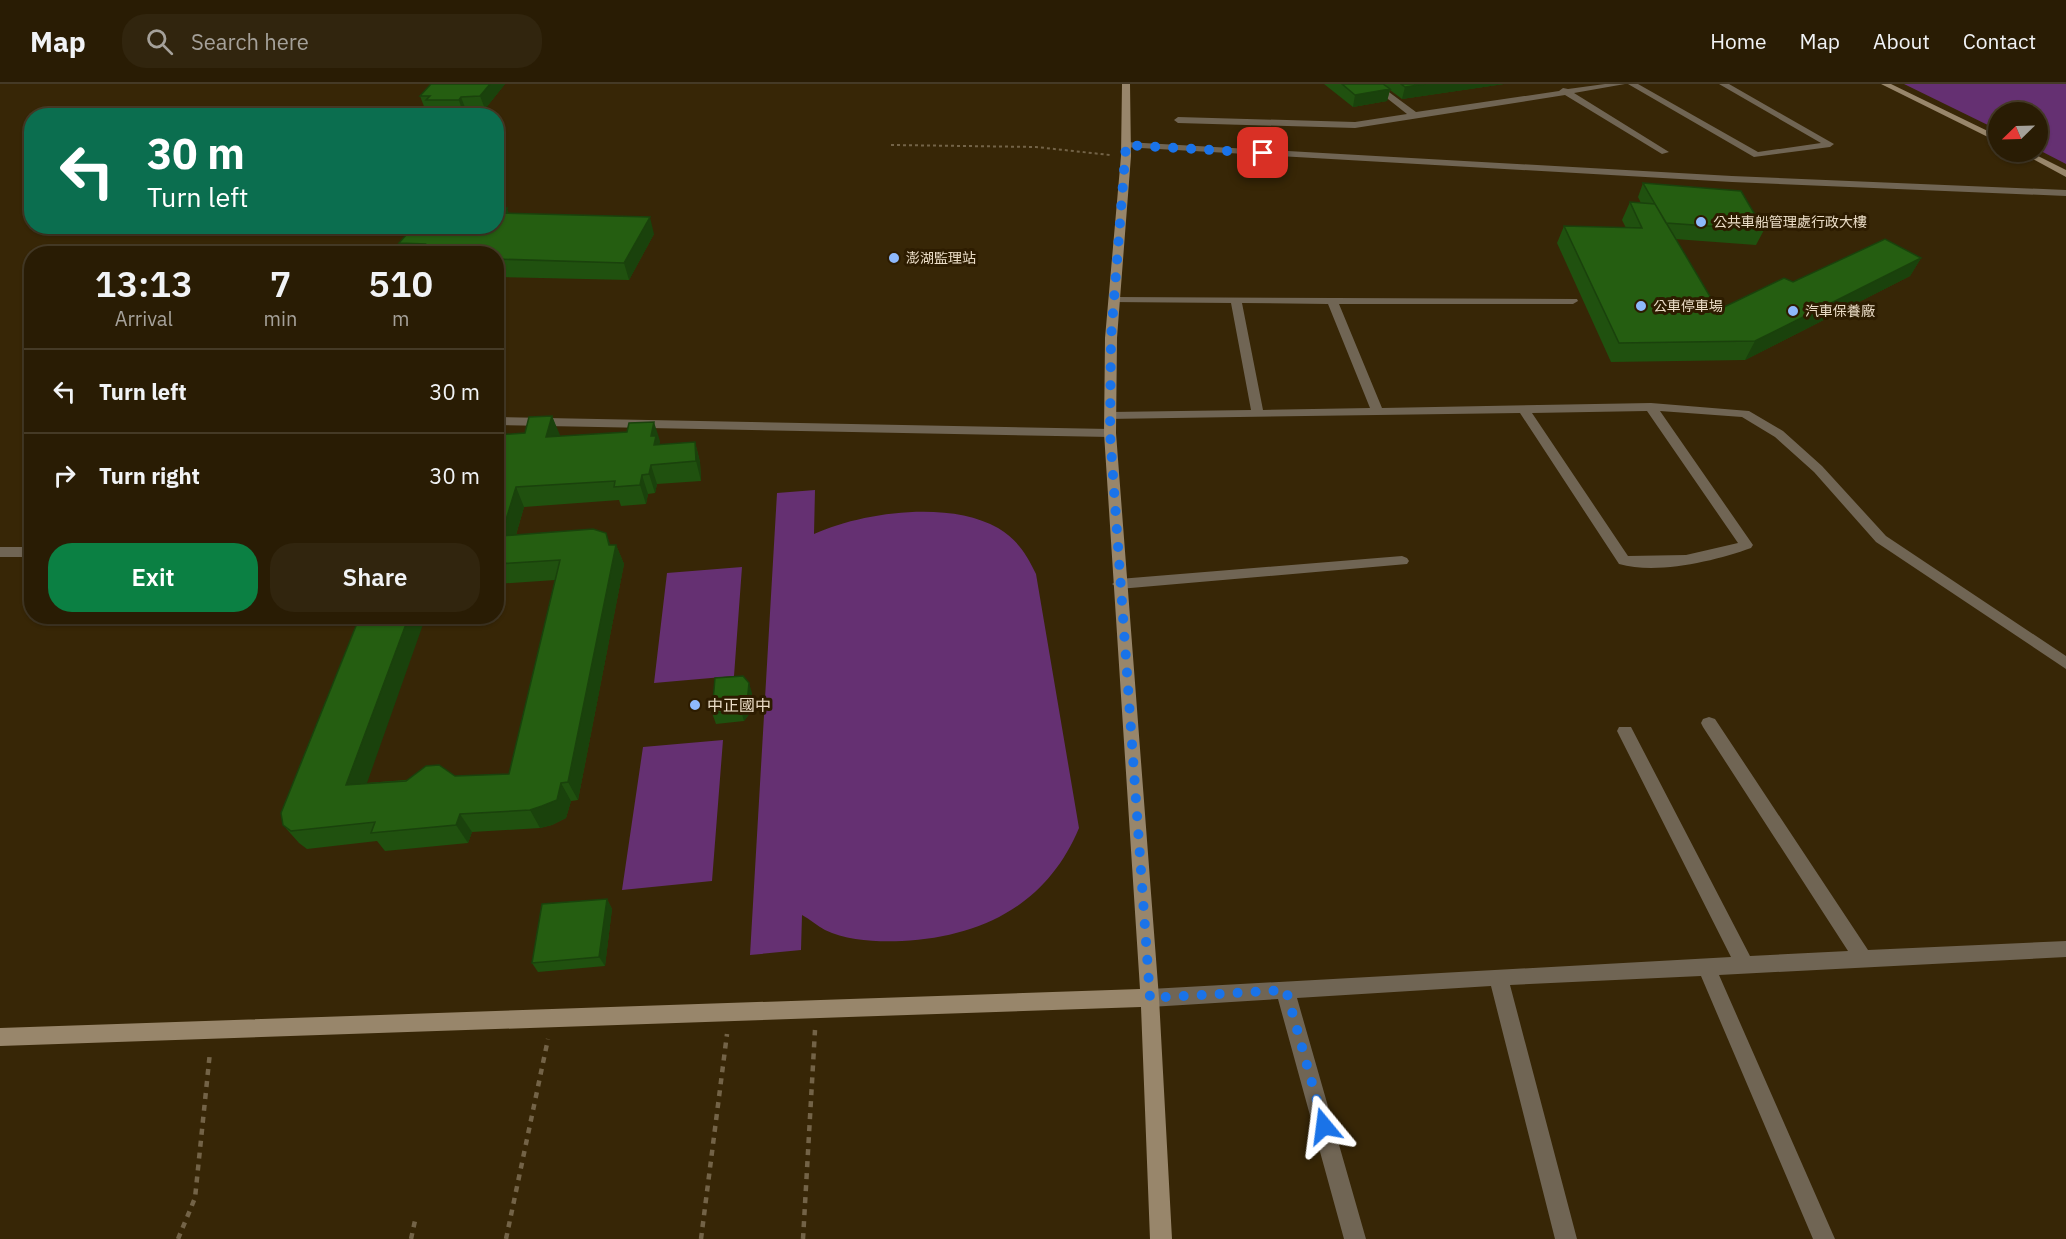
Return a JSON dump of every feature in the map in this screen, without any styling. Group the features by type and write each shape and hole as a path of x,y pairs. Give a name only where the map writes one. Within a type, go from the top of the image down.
{"main road":[{"path":"1126,84 1126,151 1114,300 1110,433 1150,998 1161,1239"},
{"path":"1885,84 1988,134"},
{"path":"2043,162 2066,174"},
{"path":"0,1037 1150,998"}],"lane":[{"path":"1373,84 1414,115"},
{"path":"1552,84 1665,152"},
{"path":"1178,120 1355,125 1622,84"},
{"path":"1632,84 1757,155 1830,144 1723,84"},
{"path":"1126,151 2066,193"},
{"path":"1114,300 1573,301"},
{"path":"1236,301 1258,414"},
{"path":"1332,301 1378,412"},
{"path":"1110,416 1651,407 1745,414 1779,434 1818,469 1881,539 2066,663"},
{"path":"1524,410 1624,561 1645,562 1727,553 1746,545 1651,407"},
{"path":"504,421 1110,433"},
{"path":"0,552 24,552"},
{"path":"1119,584 1402,561"},
{"path":"1709,723 1863,958"},
{"path":"1625,731 1745,965"},
{"path":"1150,998 1498,977 2066,950"},
{"path":"1707,968 1824,1239"},
{"path":"1498,977 1566,1239"},
{"path":"1286,990 1355,1239"}],"path":[{"path":"891,145 1126,151"},
{"path":"803,1239 816,1009"},
{"path":"701,1239 730,1012"},
{"path":"506,1239 552,1018"},
{"path":"178,1239 195,1198 212,1030"},
{"path":"411,1239 416,1216"}],"shaded area":[{"path":"1904,84 2066,84 2066,164 2048,155 2048,102 1988,102 1988,125"},
{"path":"815,490 814,534 834,526 881,515 931,512 978,519 1005,532 1021,548 1036,574 1079,828 1065,855 1049,878 1030,897 984,924 931,938 873,941 834,934 802,915 801,950 750,955 777,493"},
{"path":"742,567 734,676 654,683 667,573"},
{"path":"723,740 712,881 622,890 643,747"}],"building":[{"path":"431,84 490,84 480,96 461,97 459,100 426,100 430,96 420,96"},
{"path":"1342,84 1383,84 1390,89 1355,95"},
{"path":"1401,84 1425,84 1405,87"},
{"path":"1643,183 1741,191 1764,230 1666,223"},
{"path":"1630,202 1655,204 1718,310 1784,278 1793,282 1885,239 1921,258 1755,341 1619,343 1564,226 1642,228"},
{"path":"504,213 650,217 624,263 504,259 504,246 423,246 425,244 399,243 407,234 504,234"},
{"path":"552,416 546,437 627,432 629,423 654,422 651,436 656,436 654,445 695,442 696,461 651,465 649,474 642,475 640,485 614,487 615,481 516,487 504,526 504,434 525,433 529,417"},
{"path":"593,529 606,533 609,545 616,545 568,782 561,783 557,800 530,810 460,814 456,825 371,833 375,822 291,831 283,825 281,813 357,624 406,624 346,785 406,781 426,766 439,765 455,776 509,774 560,560 504,564 504,536"},
{"path":"743,676 749,683 747,703 741,711 712,713 715,678"},
{"path":"607,899 599,957 532,963 542,904"}],"place":[{"name":"公共車船管理處行政大樓","path":"1701,222"},
{"name":"澎湖監理站","path":"894,258"},
{"name":"公車停車場","path":"1641,306"},
{"name":"汽車保養廠","path":"1793,311"},
{"name":"中正國中","path":"695,705"}],"route":[{"path":"1263,153 1126,145 1111,338 1112,488 1150,998 1286,990 1324,1126"}]}
